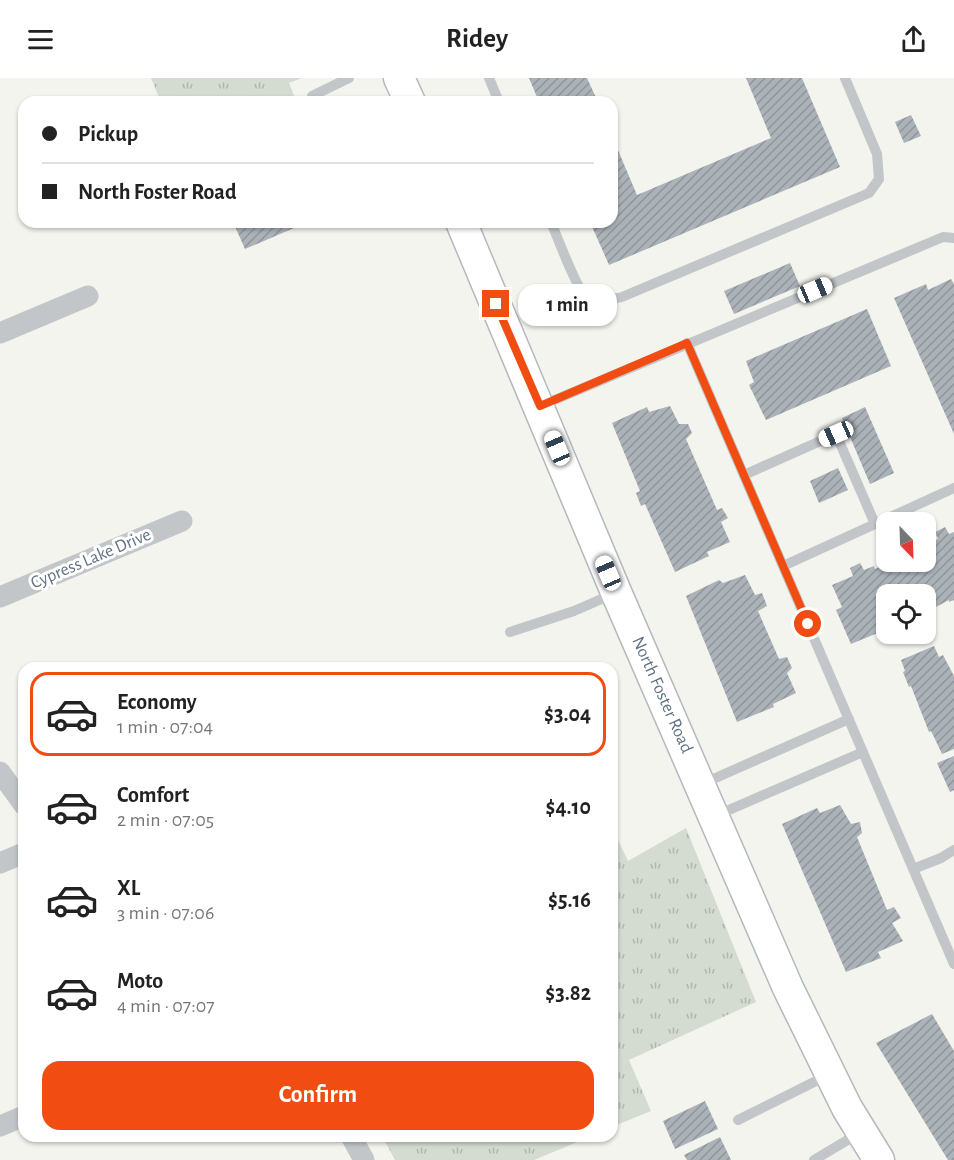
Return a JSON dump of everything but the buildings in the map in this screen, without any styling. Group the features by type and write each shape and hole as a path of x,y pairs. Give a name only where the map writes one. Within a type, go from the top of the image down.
{"main road":[{"path":"399,78 407,96"},
{"name":"North Foster Road","path":"464,228 616,592 788,988 847,1108 879,1160"}],"street":[{"path":"0,333 88,296"},
{"name":"Cypress Lake Drive","path":"0,597 182,521"},
{"path":"0,772 18,797"},
{"path":"0,863 18,856"},
{"path":"0,1126 18,1118"},
{"path":"354,1142 364,1160"}],"lane":[{"path":"312,96 349,78"},
{"path":"489,78 496,96"},
{"path":"554,228 582,291 593,298 610,300 622,297 869,193 879,179 877,154 845,78"},
{"path":"540,406 943,237 954,238"},
{"path":"687,343 954,964"},
{"path":"744,475 836,434 875,524"},
{"path":"783,566 954,488"},
{"path":"510,632 574,611 616,592"},
{"path":"701,785 849,718"},
{"path":"715,816 863,752"},
{"path":"914,869 954,850"},
{"path":"738,1120 830,1074"},
{"path":"814,1160 861,1131"}],"green space":[{"path":"151,78 302,78 289,83 294,96 158,96"},
{"path":"686,828 756,1002 629,1060 651,1111 618,1125 618,840 628,861"},
{"path":"385,1142 578,1142 534,1160 395,1160"}],"route":[{"path":"496,304 540,406 687,343 808,624"}]}
